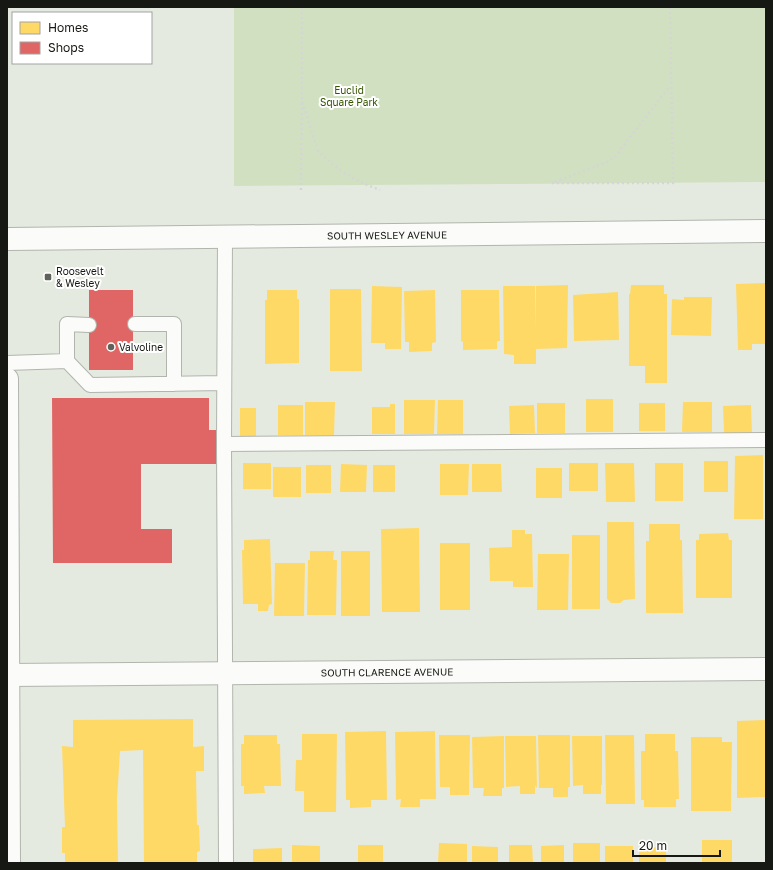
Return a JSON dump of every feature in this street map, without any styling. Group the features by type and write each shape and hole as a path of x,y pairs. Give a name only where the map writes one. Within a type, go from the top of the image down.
{"street":[{"name":"SOUTH WESLEY AVENUE","path":"7,239 766,231"},
{"path":"7,379 9,863"},
{"name":"SOUTH CLARENCE AVENUE","path":"8,675 766,669"}],"lane":[{"path":"225,237 224,444 226,863"},
{"path":"88,324 67,324 67,361 90,385 224,383"},
{"path":"135,324 174,324 174,384"},
{"path":"7,363 67,361"},
{"path":"224,444 766,440"}],"path":[{"path":"301,190 302,7"},
{"path":"670,7 673,183 552,183 605,163 614,158 671,86"},
{"path":"302,101 318,151 338,169 360,182 380,190"}],"green space":[{"name":"Euclid Square Park","path":"234,7 766,7 766,182 234,186"}],"building: Homes":[{"path":"765,283 766,344 752,344 752,350 738,350 736,284"},
{"path":"568,285 567,348 536,349 536,364 514,364 514,355 504,354 503,286 535,286 536,330 536,286"},
{"path":"631,285 664,285 664,294 667,294 667,383 645,383 645,366 629,366 629,294"},
{"path":"372,286 402,287 401,349 385,349 385,343 371,343"},
{"path":"330,289 361,289 362,371 330,371"},
{"path":"267,290 297,290 297,299 299,299 299,363 265,364 265,300 267,300"},
{"path":"435,290 436,342 432,343 432,351 409,352 409,342 405,342 404,291"},
{"path":"461,290 499,290 500,341 497,341 497,349 463,350 463,342 461,341"},
{"path":"618,292 619,340 574,341 573,295"},
{"path":"684,297 712,297 711,336 671,335 672,299 684,300"},
{"path":"586,399 613,399 613,432 586,432"},
{"path":"404,400 435,400 434,434 404,434"},
{"path":"438,400 463,400 463,434 437,434"},
{"path":"305,402 335,402 334,435 305,435"},
{"path":"683,402 712,402 712,432 682,432"},
{"path":"537,403 565,403 565,433 537,433"},
{"path":"639,403 665,403 665,431 639,431"},
{"path":"390,404 395,404 395,434 372,434 372,407 390,407"},
{"path":"278,405 303,405 303,435 278,435"},
{"path":"534,405 535,433 510,434 509,406"},
{"path":"751,405 752,433 724,434 723,406"},
{"path":"240,408 256,408 256,437 240,436"},
{"path":"763,455 763,519 734,519 735,456"},
{"path":"704,461 728,461 728,492 704,492"},
{"path":"243,463 271,463 271,489 243,489"},
{"path":"569,463 598,463 598,491 569,491"},
{"path":"605,463 634,463 635,502 606,502"},
{"path":"655,463 683,463 683,501 655,501"},
{"path":"341,464 367,465 366,492 340,492"},
{"path":"440,464 469,464 468,495 440,495"},
{"path":"472,464 501,464 502,492 472,492"},
{"path":"306,465 331,465 331,493 306,493"},
{"path":"373,465 395,465 395,492 373,492"},
{"path":"273,467 301,467 301,497 273,497"},
{"path":"536,468 562,468 562,498 536,498"},
{"path":"607,522 634,522 635,599 624,600 620,603 611,603 607,599"},
{"path":"649,524 680,524 680,540 682,540 683,613 646,613 646,541 649,541"},
{"path":"419,528 420,612 382,612 381,529"},
{"path":"512,530 525,530 525,534 532,534 533,587 513,587 513,581 490,581 489,548 512,547"},
{"path":"728,533 729,540 732,540 732,598 696,598 696,540 699,540 699,534"},
{"path":"572,535 600,535 600,609 572,609"},
{"path":"270,539 272,604 269,605 268,611 258,611 258,604 243,604 242,550 244,550 244,540"},
{"path":"440,543 470,543 470,610 440,610"},
{"path":"310,551 334,551 333,560 337,560 336,615 307,615 308,560 310,560"},
{"path":"341,551 370,551 370,616 341,616"},
{"path":"538,554 569,554 568,610 537,610"},
{"path":"275,563 305,563 304,616 274,616"},
{"path":"193,719 193,747 204,746 204,771 196,771 197,825 199,825 200,851 197,852 197,863 144,863 143,750 120,751 117,800 118,863 65,863 65,853 62,853 62,827 65,827 62,746 73,747 73,720"},
{"path":"766,720 766,797 737,798 737,721"},
{"path":"386,731 387,800 371,800 371,807 350,808 350,800 346,800 345,732"},
{"path":"435,731 436,799 420,799 420,807 400,807 401,799 396,800 395,732"},
{"path":"302,734 337,734 336,812 304,812 304,791 295,791 296,760 302,760"},
{"path":"645,734 675,734 675,751 678,751 679,799 676,799 676,807 644,807 644,800 641,800 641,751 645,751"},
{"path":"244,735 277,735 277,744 280,744 281,786 264,786 265,793 244,794 244,786 241,786 241,744 244,744"},
{"path":"439,735 470,735 469,795 450,795 450,787 440,787"},
{"path":"538,735 570,735 570,787 568,787 568,797 553,797 553,788 539,788"},
{"path":"605,735 634,735 635,804 606,804"},
{"path":"504,736 504,788 502,788 502,796 483,796 484,788 473,788 472,737"},
{"path":"505,736 536,736 537,788 535,785 535,794 520,794 520,786 506,787"},
{"path":"572,736 602,736 601,794 583,794 583,785 573,786"},
{"path":"691,737 722,737 722,742 732,742 731,811 691,811"},
{"path":"702,840 732,840 732,863 702,863"},
{"path":"439,843 467,844 467,863 438,863"},
{"path":"573,843 600,843 600,863 573,863"},
{"path":"292,845 320,846 320,863 292,863"},
{"path":"358,845 383,845 383,863 358,863"},
{"path":"509,845 532,845 533,863 509,863"},
{"path":"564,845 564,863 541,863 541,846"},
{"path":"472,846 498,847 498,863 472,863"},
{"path":"605,846 633,846 633,863 605,863"},
{"path":"666,847 666,863 639,863 639,848"},
{"path":"282,848 282,863 253,863 253,849"}],"building: Shops":[{"name":"Valvoline","path":"89,290 133,290 133,370 89,370"},
{"path":"52,398 209,398 209,430 216,430 216,464 141,464 141,529 172,529 172,563 53,563"}],"place":[{"name":"Roosevelt & Wesley","path":"48,277"},
{"name":"Valvoline","path":"111,347"}]}
